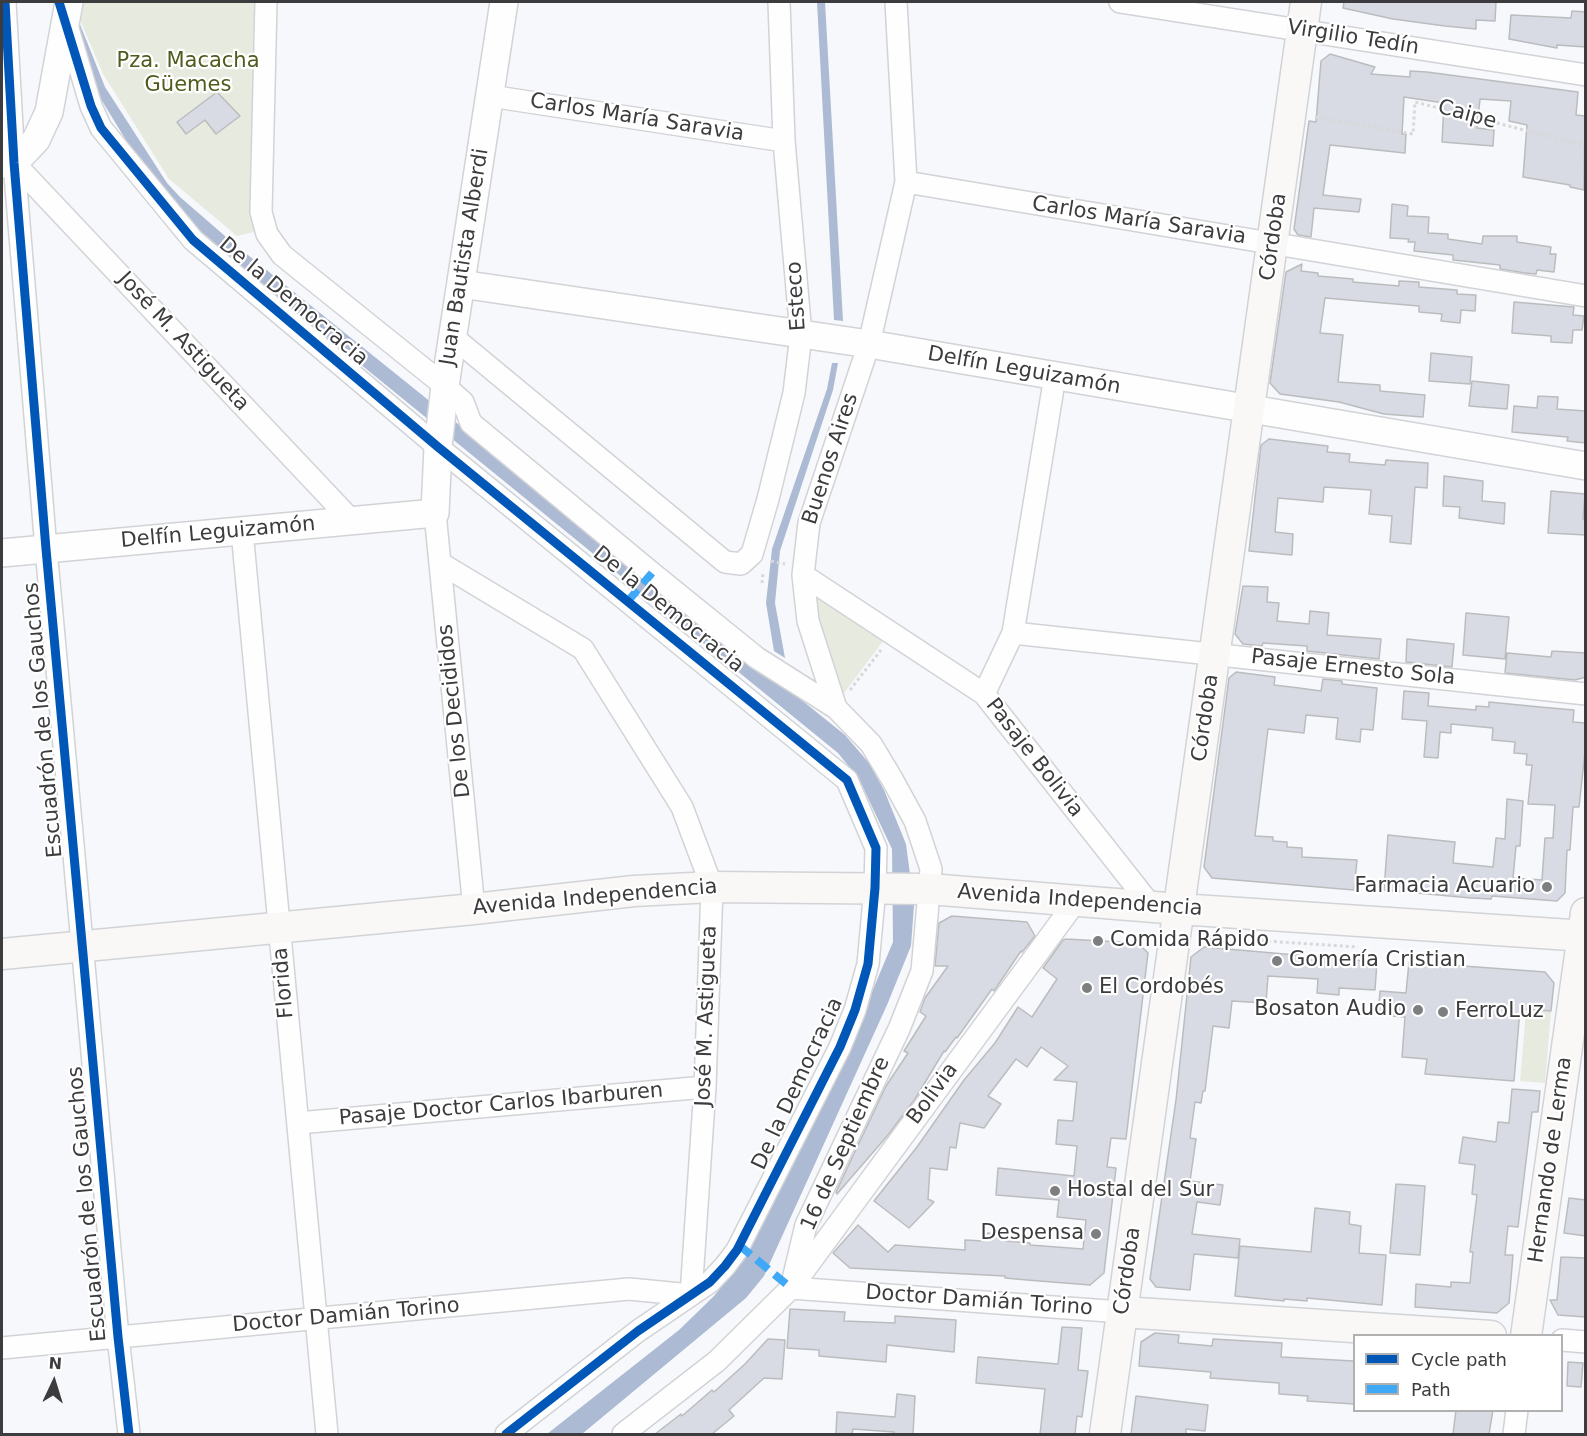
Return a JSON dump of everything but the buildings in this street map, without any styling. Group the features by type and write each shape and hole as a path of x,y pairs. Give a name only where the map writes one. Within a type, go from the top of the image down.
{"main road":[{"name":"Córdoba","path":"1105,1434 1122,1311 1166,908 1215,653 1306,2"},
{"name":"Avenida Independencia","path":"2,954 474,909 634,891 712,886 930,890 1166,908 1584,928"},
{"name":"Hernando de Lerma","path":"1526,1334 1584,928"},
{"name":"Doctor Damián Torino","path":"1122,1311 1476,1334"}],"street":[{"name":"Escuadrón de los Gauchos","path":"5,2 8,164 129,1434"},
{"name":"De la Democracia","path":"266,2 261,212 267,234 282,255 445,386 463,402 471,423 616,543 757,658 836,708"},
{"name":"Juan Bautista Alberdi","path":"435,513 438,447 445,386 504,2"},
{"name":"Esteco","path":"453,337 725,562 741,564 752,554 794,393 801,334 784,141 779,2"},
{"name":"Buenos Aires","path":"896,2 906,182 869,344 809,523 804,557 795,570 808,621 836,708 871,744 915,821 931,868 930,890"},
{"name":"Virgilio Tedín","path":"1120,2 1586,75"},
{"path":"8,164 36,140 49,112 64,7"},
{"name":"De la Democracia","path":"64,7 91,106 101,128 193,240 438,447 847,780 876,848 868,964 855,1010 840,1047 737,1250 710,1282 638,1331 506,1434"},
{"name":"Carlos María Saravia","path":"490,96 784,141"},
{"name":"José M. Astigueta","path":"8,164 351,521"},
{"name":"Carlos María Saravia","path":"906,182 1586,296"},
{"name":"Delfín Leguizamón","path":"461,284 869,344 1586,466"},
{"path":"984,694 1013,633 1055,376"},
{"name":"Delfín Leguizamón","path":"2,553 435,513"},
{"name":"De los Decididos","path":"435,513 474,909"},
{"name":"Florida","path":"242,531 327,1434"},
{"name":"José M. Astigueta","path":"440,563 583,649 682,807 712,886 705,1087 691,1295"},
{"name":"Pasaje Bolivia","path":"795,570 984,694 1166,908"},
{"name":"Pasaje Ernesto Sola","path":"1013,633 1586,694"},
{"name":"16 de Septiembre","path":"791,1288 806,1226 899,1029 922,971 930,890"},
{"name":"Bolivia","path":"791,1288 1076,901"},
{"name":"Pasaje Doctor Carlos Ibarburen","path":"298,1123 705,1087"},
{"path":"623,1434 717,1361 791,1288"},
{"name":"Doctor Damián Torino","path":"791,1288 1122,1311"},
{"name":"Doctor Damián Torino","path":"2,1348 629,1289 691,1295"},
{"path":"1563,1340 1586,1342"},
{"path":"1514,1434 1517,1412"}],"path":[{"path":"765,559 795,570"},
{"path":"836,708 893,634"}],"green space":[{"name":"Pza. Macacha Güemes","path":"81,2 260,2 258,215 254,232 237,236 169,179 103,74 78,15"},
{"path":"808,582 887,636 838,701"},
{"path":"1527,999 1539,999 1538,1011 1551,1012 1545,1083 1520,1081"}],"water":[{"path":"817,2 825,2 843,321 834,320"},
{"path":"75,12 105,87 167,183 180,197 233,243 845,735 869,763 884,790 906,844 914,905 911,946 887,1005 764,1276 746,1298 582,1434 547,1434 679,1330 714,1296 743,1260 803,1143 850,1044 893,942 892,849 859,779 838,753 170,207 160,196 96,91 69,19"},
{"path":"832,363 838,363 833,390 780,551 775,603 785,658 774,651 766,603 772,549 827,389"}],"marked path":[{"path":"628,601 652,573"},
{"path":"739,1245 791,1288"}],"cycle path":[{"path":"5,2 14,163 46,549 118,1337 129,1434"},
{"path":"59,2 91,106 101,128 193,240 438,447 847,780 876,848 868,964 855,1010 840,1047 737,1250 710,1282 638,1331 506,1434"}],"place":[{"name":"Farmacia Acuario","path":"1547,887"},
{"name":"Comida Rápido","path":"1098,941"},
{"name":"Gomería Cristian","path":"1277,961"},
{"name":"El Cordobés","path":"1087,988"},
{"name":"Bosaton Audio","path":"1418,1010"},
{"name":"FerroLuz","path":"1443,1012"},
{"name":"Hostal del Sur","path":"1055,1191"},
{"name":"Despensa","path":"1096,1234"}]}
